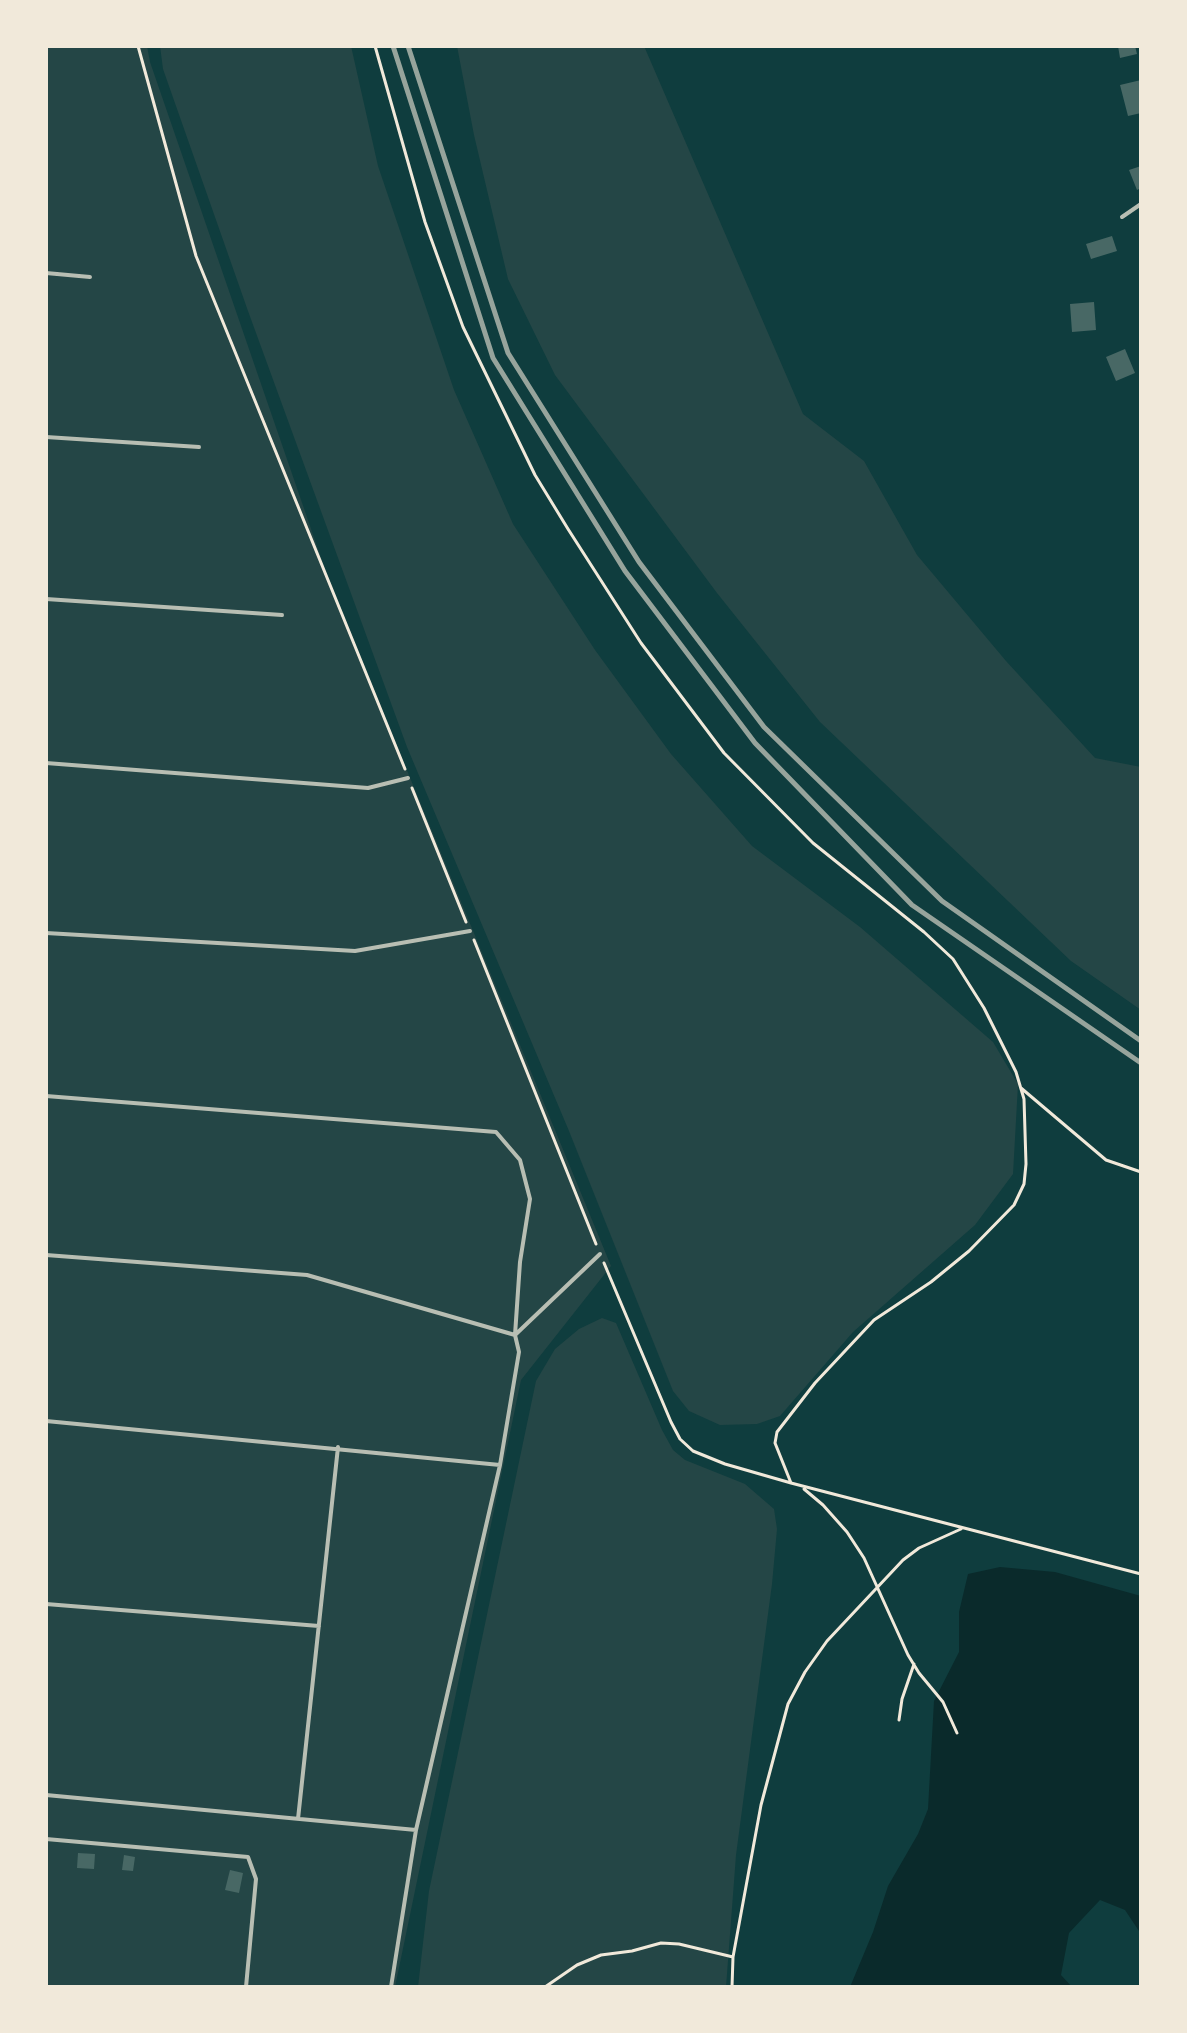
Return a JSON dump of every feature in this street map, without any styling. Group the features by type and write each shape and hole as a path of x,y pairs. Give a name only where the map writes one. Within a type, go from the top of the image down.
{"lane":[{"path":"1122,217 1141,204"},
{"path":"46,273 90,277"},
{"path":"46,437 199,447"},
{"path":"46,599 282,615"},
{"path":"46,763 368,788 408,778"},
{"path":"46,933 355,951 470,931"},
{"path":"46,1096 496,1132 520,1160 530,1199 520,1262 515,1335 519,1352 500,1465 416,1830 391,1987"},
{"path":"515,1335 600,1254"},
{"path":"46,1255 307,1275 515,1335"},
{"path":"46,1421 500,1465"},
{"path":"298,1819 338,1447"},
{"path":"46,1604 319,1626"},
{"path":"46,1795 416,1830"},
{"path":"46,1839 248,1857 256,1879 246,1987"}],"path":[{"path":"138,46 196,256 600,1254 680,1439 693,1451 725,1464 1141,1574"},
{"path":"375,46 425,222 463,327 535,475 568,529 641,643 724,753 813,843 953,959 1003,1043 1021,1088 1026,1164 1024,1184 1014,1205 959,1259 874,1320 815,1383 777,1432 775,1443 791,1483"},
{"path":"1021,1088 1106,1160 1141,1172"},
{"path":"801,1486 847,1532 873,1573 914,1664 943,1702 957,1733"},
{"path":"732,1987 733,1957 761,1805 788,1704 805,1672 858,1605 911,1554 963,1528"},
{"path":"899,1720 902,1699 914,1664"},
{"path":"545,1987 577,1965 601,1955 661,1943 679,1944 733,1957"}],"shaded area":[{"path":"46,46 147,46 329,581 611,1266 521,1380 395,1987 46,1987"},
{"path":"160,46 351,46 378,166 454,390 513,524 595,650 671,754 752,846 860,927 993,1042 1018,1084 1013,1174 975,1225 853,1332 780,1416 757,1424 720,1425 689,1411 673,1391 569,1131 407,747 248,311 163,69"},
{"path":"457,46 644,46 803,414 864,461 917,555 1006,661 1095,758 1141,767 1141,1010 1071,961 820,722 717,593 555,375 508,279 474,135"},
{"path":"602,1318 616,1323 673,1450 685,1460 745,1484 774,1509 777,1529 772,1584 736,1855 726,1987 418,1987 429,1891 536,1381 555,1349 579,1329"},
{"path":"1000,1567 1055,1572 1141,1596 1141,1934 1125,1910 1100,1900 1069,1933 1061,1975 1072,1987 850,1987 888,1886 918,1834 928,1809 934,1701 959,1652 959,1612 968,1574"}],"building":[{"path":"1118,46 1135,46 1137,54 1120,58"},
{"path":"1141,80 1141,113 1128,116 1120,85"},
{"path":"1141,166 1141,188 1137,190 1129,170"},
{"path":"1112,236 1117,251 1091,259 1086,244"},
{"path":"1094,302 1096,330 1072,332 1070,304"},
{"path":"1125,349 1135,373 1116,381 1106,357"},
{"path":"78,1853 95,1854 94,1869 77,1868"},
{"path":"124,1855 135,1857 133,1871 122,1870"},
{"path":"230,1870 243,1873 239,1893 225,1890"}],"railway":[{"path":"393,46 493,358 625,571 755,743 912,905 1141,1063"},
{"path":"408,46 508,353 639,562 764,727 942,901 1141,1041"}]}
